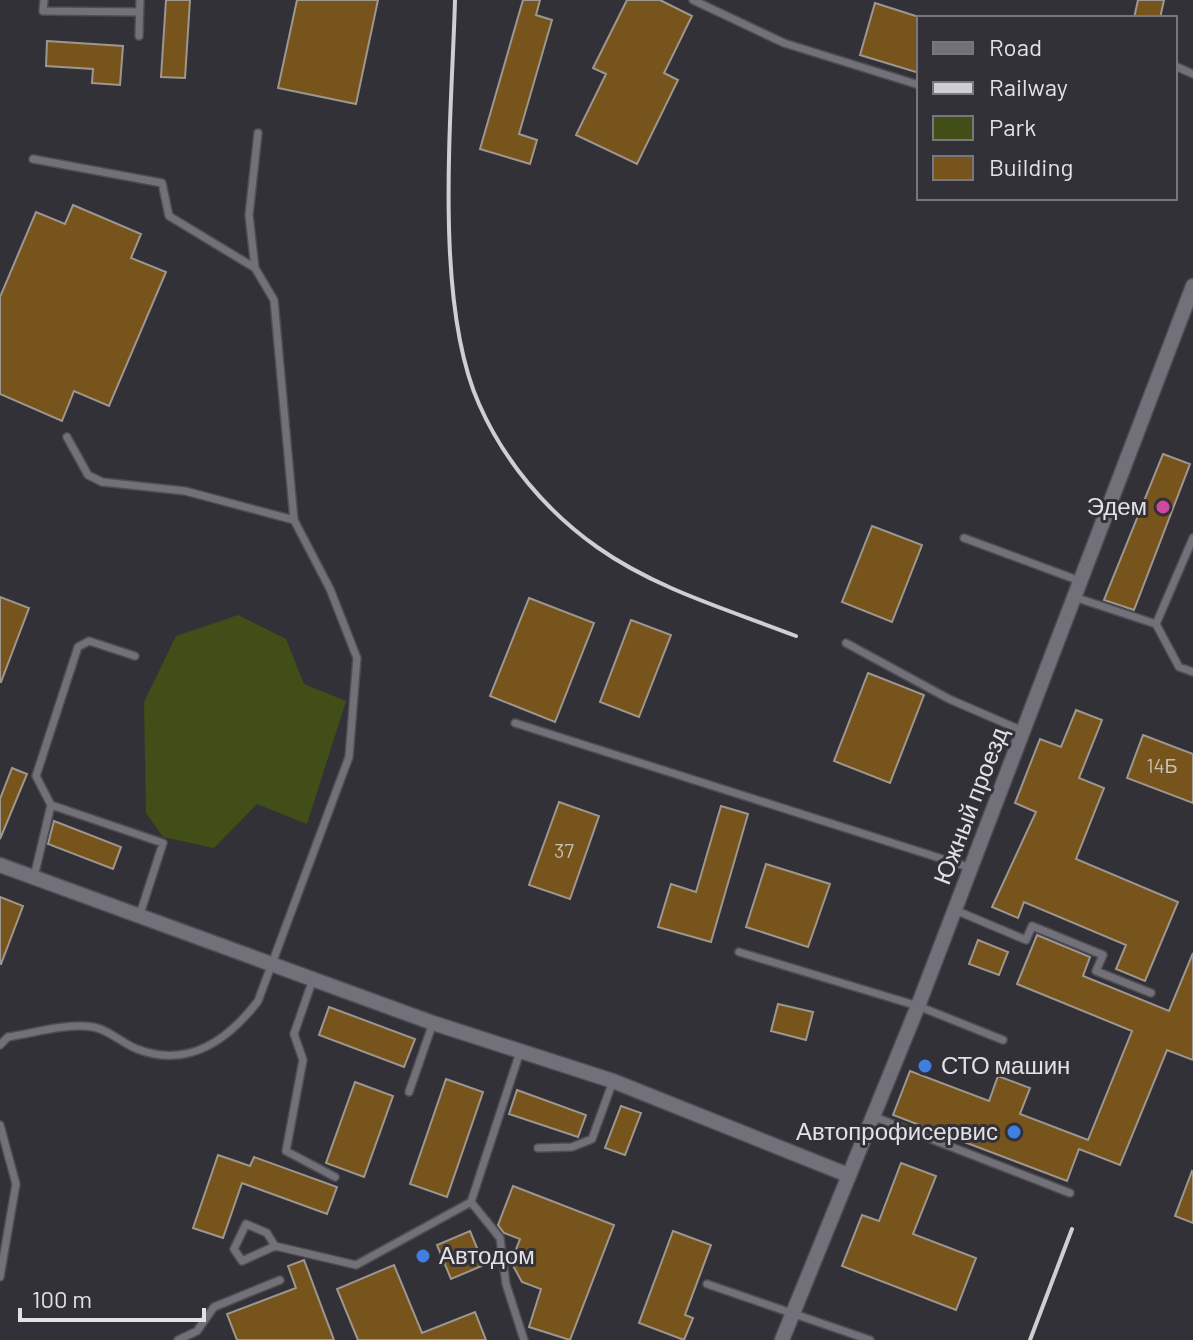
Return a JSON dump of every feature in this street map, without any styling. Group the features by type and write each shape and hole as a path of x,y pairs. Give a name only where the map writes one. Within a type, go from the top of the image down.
{"street":[{"name":"Южный проезд","path":"782,1340 918,1006 1193,286"},
{"path":"0,865 433,1023 613,1081 848,1175"}],"lane":[{"path":"44,0 43,11 139,12"},
{"path":"139,36 140,0"},
{"path":"693,0 784,43 917,84"},
{"path":"0,1045 8,1037 94,1027 138,1050 189,1053 217,1044 239,1026 258,1001 349,757 357,658 330,589 294,520 274,300 255,268 249,215 258,133"},
{"path":"33,159 162,183 169,216 255,268"},
{"path":"67,437 88,475 102,482 185,491 294,520"},
{"path":"964,538 1080,581"},
{"path":"1156,624 1193,538"},
{"path":"1074,597 1156,624 1179,667 1193,672"},
{"path":"34,878 51,805 36,776 78,647 89,641 135,656"},
{"path":"846,643 949,699 1023,731"},
{"path":"515,723 971,868"},
{"path":"51,805 163,843 139,917"},
{"path":"955,910 1026,940 1032,926 1103,955 1096,971 1151,993"},
{"path":"739,952 918,1006 1003,1040"},
{"path":"313,979 294,1034 303,1060 286,1151 335,1177"},
{"path":"409,1092 433,1023"},
{"path":"275,1246 267,1233 246,1224 234,1249 242,1261 275,1246 356,1265 471,1202 520,1052"},
{"path":"538,1148 572,1147 592,1139 613,1081"},
{"path":"872,1116 1070,1193"},
{"path":"0,1125 16,1184 0,1277"},
{"path":"471,1202 500,1238 506,1284 524,1340"},
{"path":"178,1340 197,1331 214,1307 280,1280"},
{"path":"707,1284 792,1316 870,1340"}],"green space":[{"path":"238,615 286,639 304,684 346,701 307,824 257,804 214,848 163,837 146,813 144,702 176,636"}],"building":[{"path":"166,0 190,0 185,78 161,77"},
{"path":"297,0 378,0 356,104 278,88"},
{"path":"523,0 540,0 536,15 552,20 519,134 537,140 530,164 480,149"},
{"path":"627,0 660,0 692,16 664,73 678,80 637,164 576,135 606,74 593,68"},
{"path":"1138,0 1164,0 1160,16 1134,16"},
{"path":"875,3 917,16 917,72 860,55"},
{"path":"47,41 123,46 120,85 92,83 93,69 46,66"},
{"path":"73,205 141,234 131,258 166,272 109,406 74,391 62,421 0,394 0,297 36,212 65,224"},
{"path":"1163,454 1190,464 1134,610 1104,600"},
{"path":"872,526 922,545 892,622 842,602"},
{"path":"0,597 29,608 1,682 0,682"},
{"path":"529,598 594,623 555,722 490,696"},
{"path":"631,620 671,635 639,717 600,702"},
{"path":"868,673 924,695 890,783 834,761"},
{"path":"1076,710 1102,720 1079,778 1104,788 1076,859 1178,902 1145,981 1116,969 1126,945 1024,902 1018,918 992,907 1036,812 1015,803 1040,739 1061,747"},
{"path":"1143,735 1193,754 1193,803 1127,778"},
{"path":"12,768 27,774 0,839 0,799"},
{"path":"559,802 599,816 570,899 529,885"},
{"path":"721,806 748,814 711,942 658,927 671,884 696,892"},
{"path":"54,821 121,847 113,869 48,844"},
{"path":"766,864 830,884 808,947 746,927"},
{"path":"0,897 23,906 1,964 0,964"},
{"path":"1037,935 1090,957 1083,976 1169,1011 1193,953 1193,1060 1167,1050 1120,1165 1079,1149 1067,1181 893,1115 910,1071 989,1101 998,1076 1030,1088 1020,1114 1088,1140 1132,1031 1017,984"},
{"path":"978,940 1008,952 999,975 969,964"},
{"path":"778,1004 813,1012 806,1040 771,1031"},
{"path":"329,1007 415,1039 404,1067 319,1035"},
{"path":"446,1079 483,1092 447,1197 410,1184"},
{"path":"355,1082 393,1096 364,1177 326,1163"},
{"path":"517,1090 586,1115 578,1137 509,1114"},
{"path":"621,1106 641,1113 625,1155 605,1148"},
{"path":"218,1155 250,1166 254,1157 337,1187 327,1214 242,1183 223,1238 193,1228"},
{"path":"901,1163 936,1176 913,1234 976,1258 956,1310 842,1266 862,1215 879,1221"},
{"path":"1193,1172 1193,1223 1175,1216"},
{"path":"513,1186 614,1225 570,1340 529,1327 541,1289 522,1282 511,1262 520,1239 504,1233 498,1225"},
{"path":"470,1231 484,1265 451,1279 437,1245"},
{"path":"673,1231 711,1245 685,1315 693,1318 684,1340 639,1323"},
{"path":"304,1260 334,1340 237,1340 227,1314 296,1288 288,1266"},
{"path":"394,1265 422,1333 475,1312 486,1340 358,1340 337,1289"}],"railway":[{"path":"455,0 449,150 450,261 455,313 465,362 489,425 528,483 578,533 597,547 668,587 796,636"},
{"path":"1030,1340 1072,1229"}],"place":[{"name":"Эдем","path":"1163,507"},
{"name":"СТО машин","path":"925,1066"},
{"name":"Автопрофисервис","path":"1014,1132"},
{"name":"Автодом","path":"423,1256"}]}
